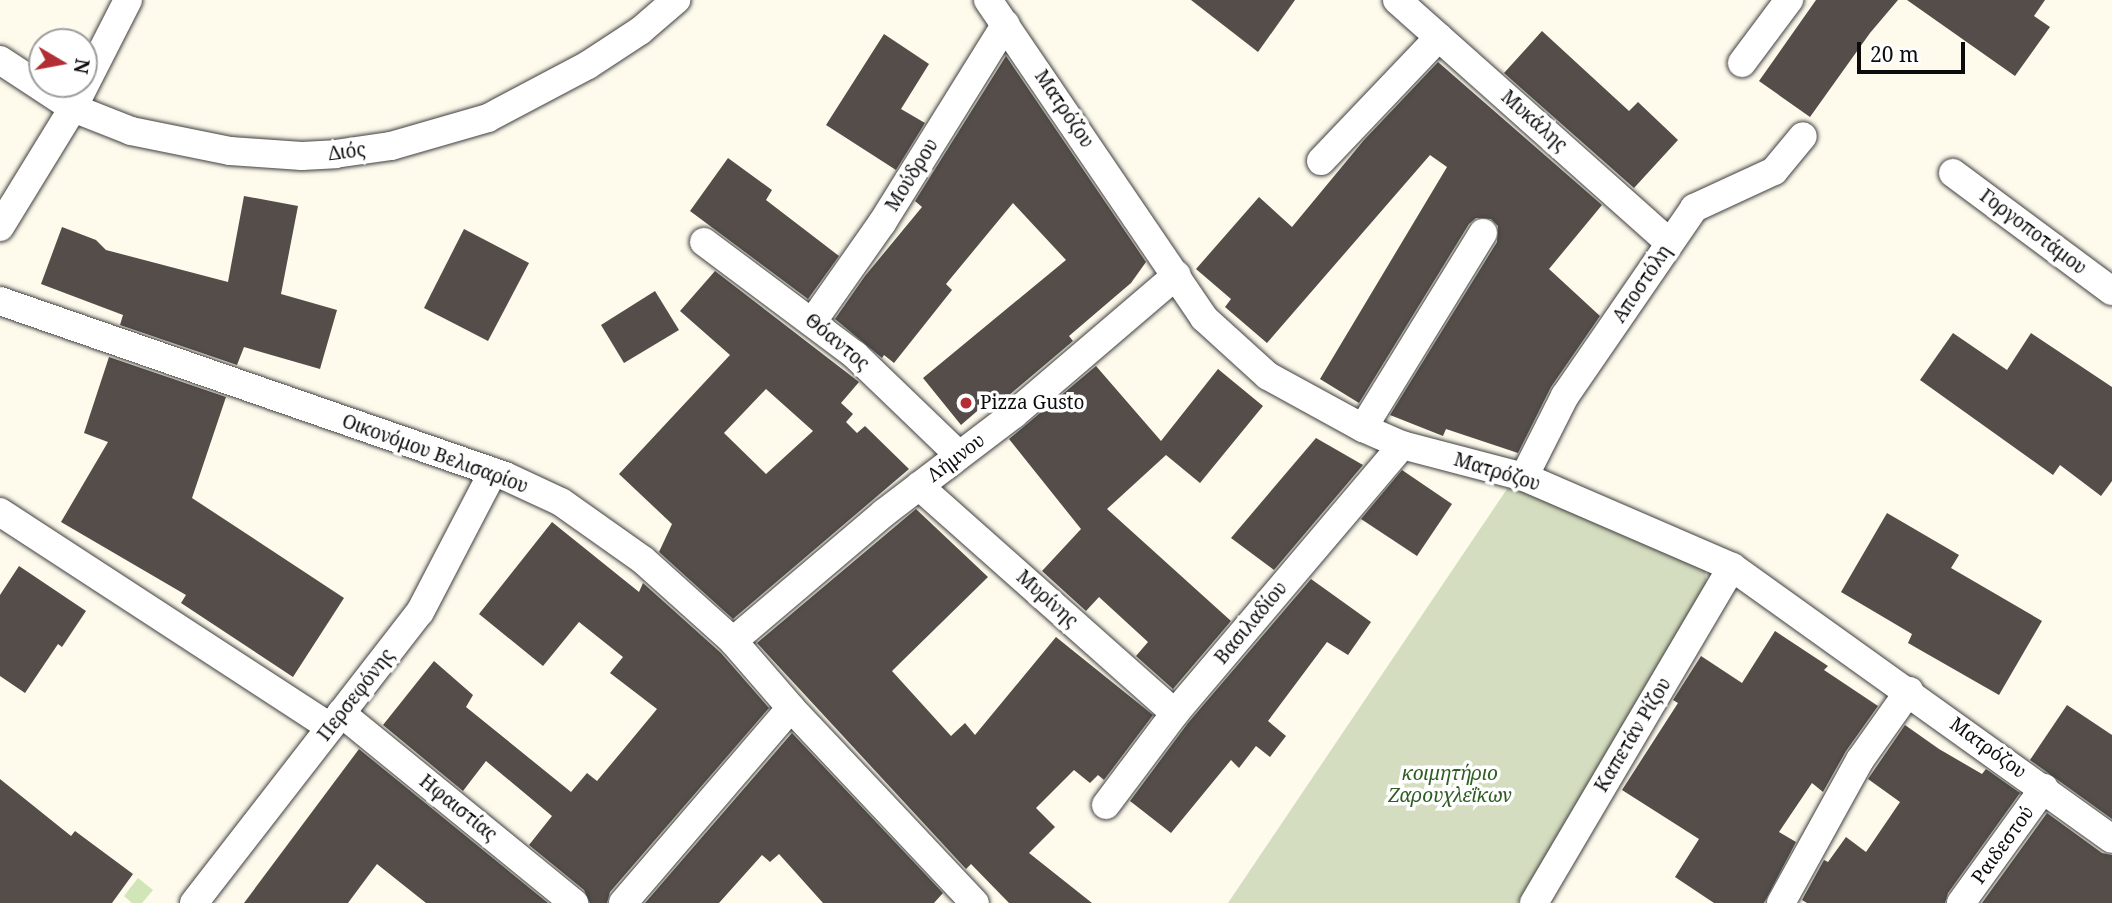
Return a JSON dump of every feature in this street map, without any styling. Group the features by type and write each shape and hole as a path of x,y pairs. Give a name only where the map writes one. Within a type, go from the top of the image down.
{"street":[{"path":"0,227 73,108 128,0"},
{"name":"Διός","path":"0,60 73,108 131,131 230,151 302,156 391,146 488,118 535,95 640,31 676,0"},
{"name":"Ματρόζου","path":"988,0 1204,318 1268,376 1363,428 1402,445 1524,477 1732,567 1909,691 2112,839"},
{"name":"Μυκάλης","path":"1397,0 1670,243"},
{"path":"1742,63 1789,0"},
{"name":"Μούδρου","path":"813,321 905,188 1006,24"},
{"path":"1321,161 1439,37"},
{"name":"Αποστόλη","path":"1524,477 1565,396 1694,208 1773,171 1804,136"},
{"name":"Γοργοποτάμου","path":"1953,173 2112,291"},
{"path":"1363,428 1483,233"},
{"name":"Θόαντος","path":"704,242 855,355 960,455"},
{"name":"Λήμνου","path":"733,641 919,486 1034,397 1177,275"},
{"name":"Οικονόμου Βελισαρίου","path":"0,301 493,472 544,494 583,517 643,560 733,641 963,899"},
{"name":"Βασιλαδίου","path":"1106,805 1175,713 1402,445"},
{"name":"Περσεφόνης","path":"194,903 432,594 493,472"},
{"name":"Μυρίνης","path":"919,486 1175,713"},
{"name":"Ηφαιστίας","path":"0,512 336,720 574,903"},
{"name":"Καπετάν Ρίζου","path":"1534,903 1732,567"},
{"path":"1781,903 1860,760 1909,691"},
{"path":"623,903 791,708"},
{"name":"Ραιδεστού","path":"1962,903 2044,788"}],"green space":[{"name":"κοιμητήριο Ζαρουχλεΐκων","path":"1509,486 1705,570 1707,586 1517,903 1228,903"},
{"path":"138,878 153,890 142,903 132,903 124,896"}],"building":[{"path":"1191,0 1295,0 1258,52"},
{"path":"1816,0 1898,0 1870,33 1810,117 1759,81"},
{"path":"1907,0 2045,0 2034,16 2050,27 2015,76"},
{"path":"1542,31 1629,111 1638,102 1678,140 1634,188 1504,73"},
{"path":"884,34 929,64 901,109 925,123 896,170 826,125"},
{"path":"1006,56 1146,262 1131,283 1069,336 1073,341 988,413 983,406 961,425 923,378 1066,260 1013,203 946,284 952,290 894,363 884,355 882,358 835,319 865,276 922,207 915,201"},
{"path":"1438,62 1602,205 1549,269 1600,316 1551,387 1518,453 1446,429 1443,436 1390,415 1497,242 1498,226 1491,219 1476,218 1469,224 1359,403 1320,379 1447,167 1430,155 1267,343 1225,307 1231,299 1196,269 1259,197 1292,227 1364,140"},
{"path":"728,158 772,190 766,200 839,256 808,299 690,211"},
{"path":"244,196 298,206 281,294 337,310 320,369 244,347 237,365 120,325 123,315 41,284 62,227 96,240 106,250 228,282"},
{"path":"464,229 529,263 488,341 424,308"},
{"path":"715,271 859,382 841,403 853,414 846,422 857,433 865,426 909,469 733,619 659,552 672,524 619,474 730,355 680,311","holes":["766,389 813,431 766,474 724,433"]},
{"path":"655,291 679,330 624,363 601,325"},
{"path":"1953,333 2007,370 2031,333 2112,387 2112,481 2101,496 2060,465 2053,475 1920,380"},
{"path":"109,357 226,397 192,498 344,598 293,677 181,603 186,595 61,522 108,442 84,433"},
{"path":"1096,366 1161,441 1218,369 1263,406 1200,483 1166,455 1107,509 1231,621 1173,689 1136,656 1148,642 1099,597 1086,611 1042,571 1081,529 1009,439"},
{"path":"1316,438 1363,465 1274,570 1231,538"},
{"path":"1402,470 1452,504 1417,556 1361,519"},
{"path":"916,509 988,577 892,671 951,736 965,723 975,735 1056,637 1153,715 1104,780 1098,775 1090,783 1074,770 1036,808 1055,827 1029,853 1092,903 1009,903 971,864 966,869 757,643"},
{"path":"1887,513 1959,555 1951,568 2042,621 1999,695 1908,643 1912,634 1841,592"},
{"path":"552,522 639,592 643,583 721,653 769,708 610,892 607,903 590,903 584,890 529,845 552,816 486,761 463,791 383,725 434,661 473,695 466,707 571,792 587,773 597,781 623,750 657,709 610,673 623,657 579,622 543,666 479,614"},
{"path":"19,566 86,611 62,647 58,644 25,693 0,676 0,595"},
{"path":"1311,579 1371,622 1348,655 1327,642 1268,721 1286,736 1270,757 1256,746 1239,768 1231,760 1171,833 1130,801 1188,723"},
{"path":"1775,631 1828,666 1824,670 1878,706 1846,751 1823,792 1812,783 1779,832 1796,842 1764,903 1714,903 1675,877 1699,839 1622,790 1678,703 1673,700 1701,656 1742,683"},
{"path":"2067,705 2112,735 2112,819 2030,760"},
{"path":"1905,725 1982,774 1986,769 2020,793 1948,893 1945,903 1807,903 1802,900 1824,860 1828,862 1846,837 1866,852 1900,802 1868,779"},
{"path":"792,733 943,893 934,903 823,903 779,854 770,862 762,855 719,903 645,903"},
{"path":"359,749 548,903 426,903 377,864 348,903 244,903"},
{"path":"0,779 71,836 75,831 133,874 112,903 0,903"},
{"path":"2047,813 2102,853 2112,855 2112,903 1982,903"}],"place":[{"name":"Pizza Gusto","path":"966,403"}]}
